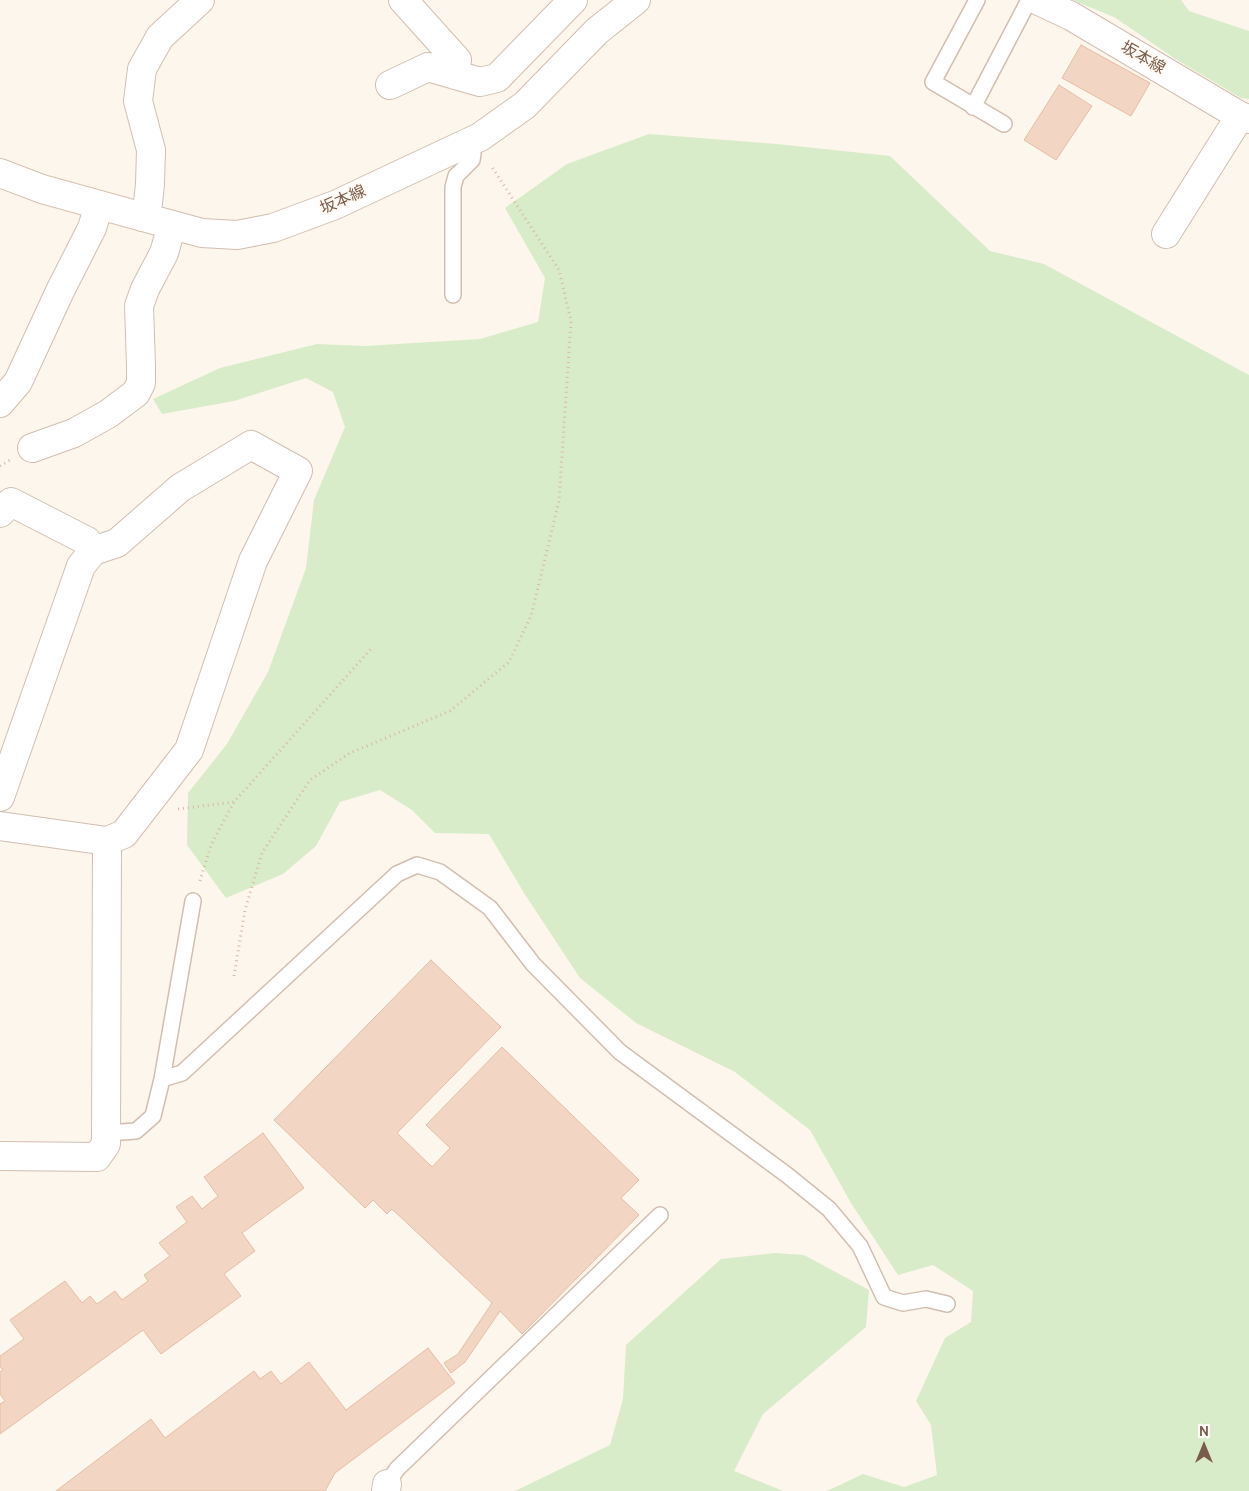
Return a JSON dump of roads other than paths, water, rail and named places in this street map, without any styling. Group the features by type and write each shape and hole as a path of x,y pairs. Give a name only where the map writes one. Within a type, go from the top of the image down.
{"street":[{"path":"143,217 148,203 151,150 138,101 142,69 160,37 200,0"},
{"path":"403,0 457,60 455,75"},
{"path":"390,85 428,67 480,82 497,78 573,0"},
{"name":"坂本線","path":"0,173 42,190 202,233 237,235 273,228 335,205 474,140 525,104 597,31 636,0"},
{"name":"坂本線","path":"1037,0 1071,16 1245,117"},
{"path":"1166,234 1245,117"},
{"path":"0,403 18,382 60,291 92,228 99,205"},
{"path":"32,448 74,433 108,414 136,393 141,383 142,365 138,306 164,253 172,225"},
{"path":"0,796 81,566 93,551 117,543 180,488 251,445 298,471 253,561 189,750 124,834 107,841 0,826"},
{"path":"0,513 11,502 87,541 93,551"},
{"path":"0,1156 98,1157 106,1144 107,841"}],"lane":[{"path":"977,0 933,82 1004,124"},
{"path":"974,107 1029,0"},
{"path":"453,295 453,187 456,176 472,160 474,140"},
{"path":"162,1079 182,1073 397,874 417,865 440,872 490,908 533,964 620,1052 787,1175 829,1209 860,1246 884,1297 903,1304 926,1299 947,1304"},
{"path":"106,1134 136,1131 153,1116 162,1079 194,901"},
{"path":"387,1488 397,1468 660,1214"}]}
